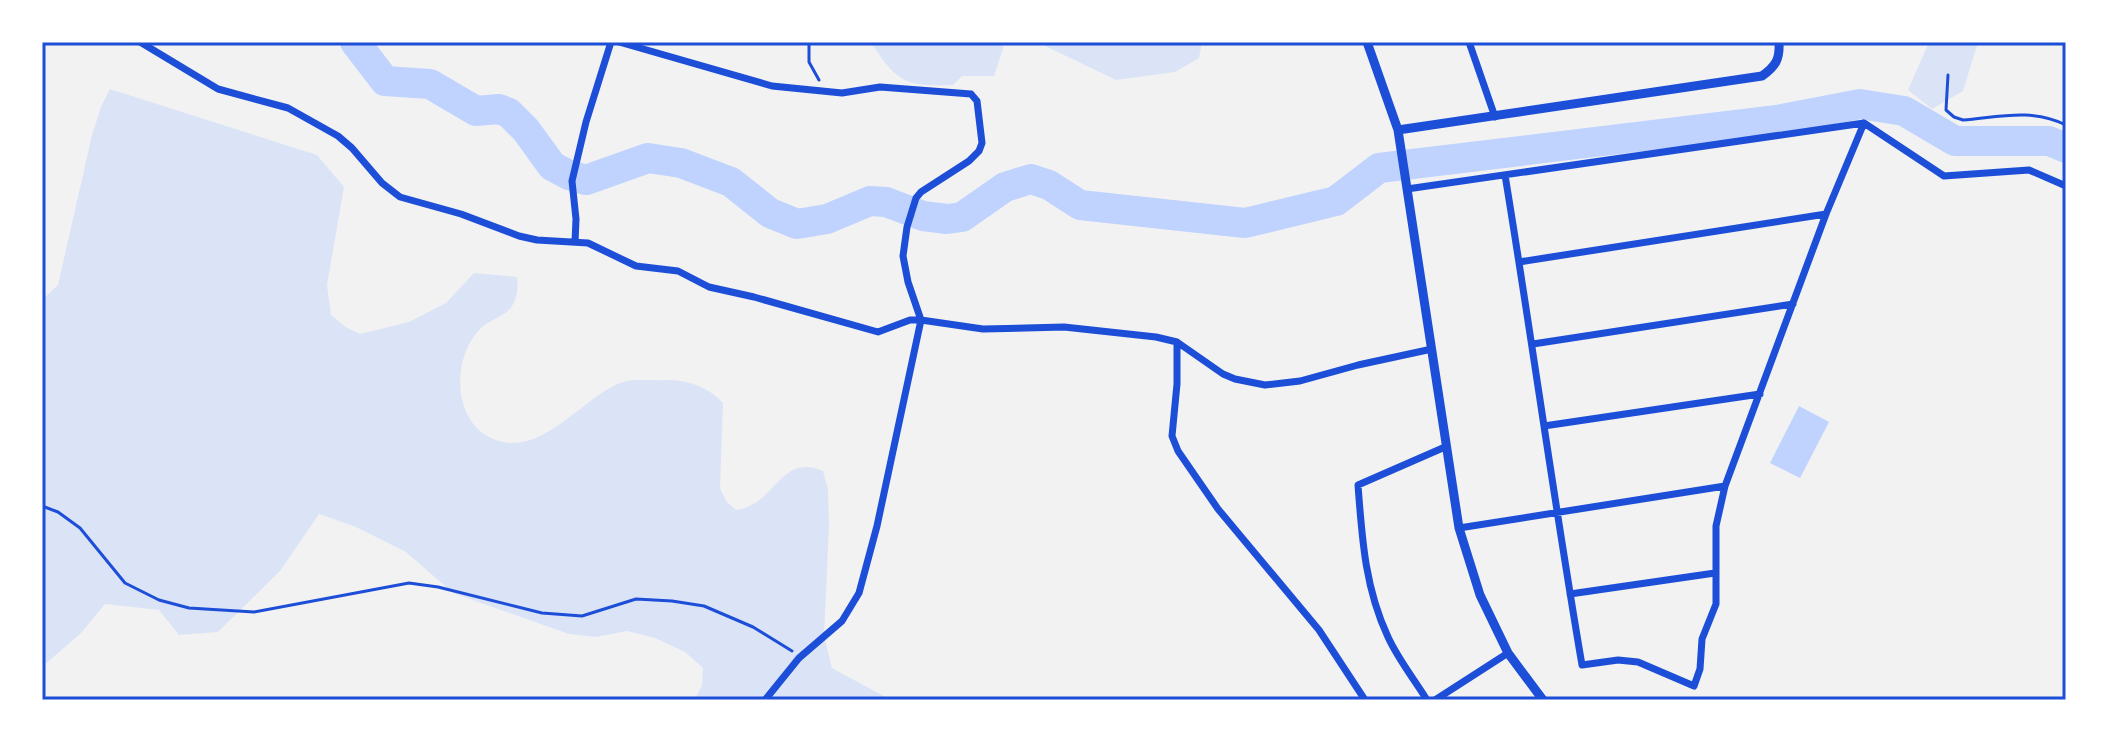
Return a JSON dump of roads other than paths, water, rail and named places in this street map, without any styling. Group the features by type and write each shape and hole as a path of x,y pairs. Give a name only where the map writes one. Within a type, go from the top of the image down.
{"street":[{"path":"140,42 218,89 288,108 338,136 382,183 400,197 461,214 519,236 588,243 636,266 678,271 709,287 878,332 910,320 921,320 983,329 1064,327 1156,337 1177,342 1223,374 1265,385 1300,381 1432,349"},
{"path":"575,242 572,181 586,122 611,42"},
{"path":"619,42 772,86 842,93 880,87 942,90 971,94 977,101 982,143 976,156 921,192 916,198 907,227 904,266 921,320 877,526 859,593 842,621 799,658 765,700"},
{"path":"1367,42 1398,130 1459,528 1480,595 1508,653 1543,700"},
{"path":"1469,42 1495,117"},
{"path":"1398,130 1762,76 1774,68 1779,58 1779,42"},
{"path":"1406,184 1505,175 1864,123 1944,176 2029,170 2066,186"},
{"path":"1505,175 1582,665 1618,660 1638,662 1694,686 1700,669 1702,639 1716,604 1716,526 1725,486 1826,214 1864,123"},
{"path":"1519,262 1826,214"},
{"path":"1533,344 1793,304"},
{"path":"1177,342 1172,436 1178,451 1218,509 1319,630 1365,700"},
{"path":"1544,426 1760,394"},
{"path":"1427,700 1389,639 1373,598 1362,549 1358,485 1445,447"},
{"path":"1459,528 1725,486"},
{"path":"1570,594 1715,573"},
{"path":"1435,700 1508,653"}],"water":[{"path":"1799,406 1829,422 1800,478 1770,463"}],"waterway":[{"path":"355,42 385,81 430,84 476,111 499,109 509,113 526,130 552,166 569,175 586,180 648,158 681,163 731,182 770,213 797,224 827,219 870,201 886,202 923,216 962,217 1005,187 1031,179 1049,185 1080,205 1245,223 1336,201 1379,168 1777,120 1860,104 1904,111 1955,141 2049,141 2066,148"}]}
